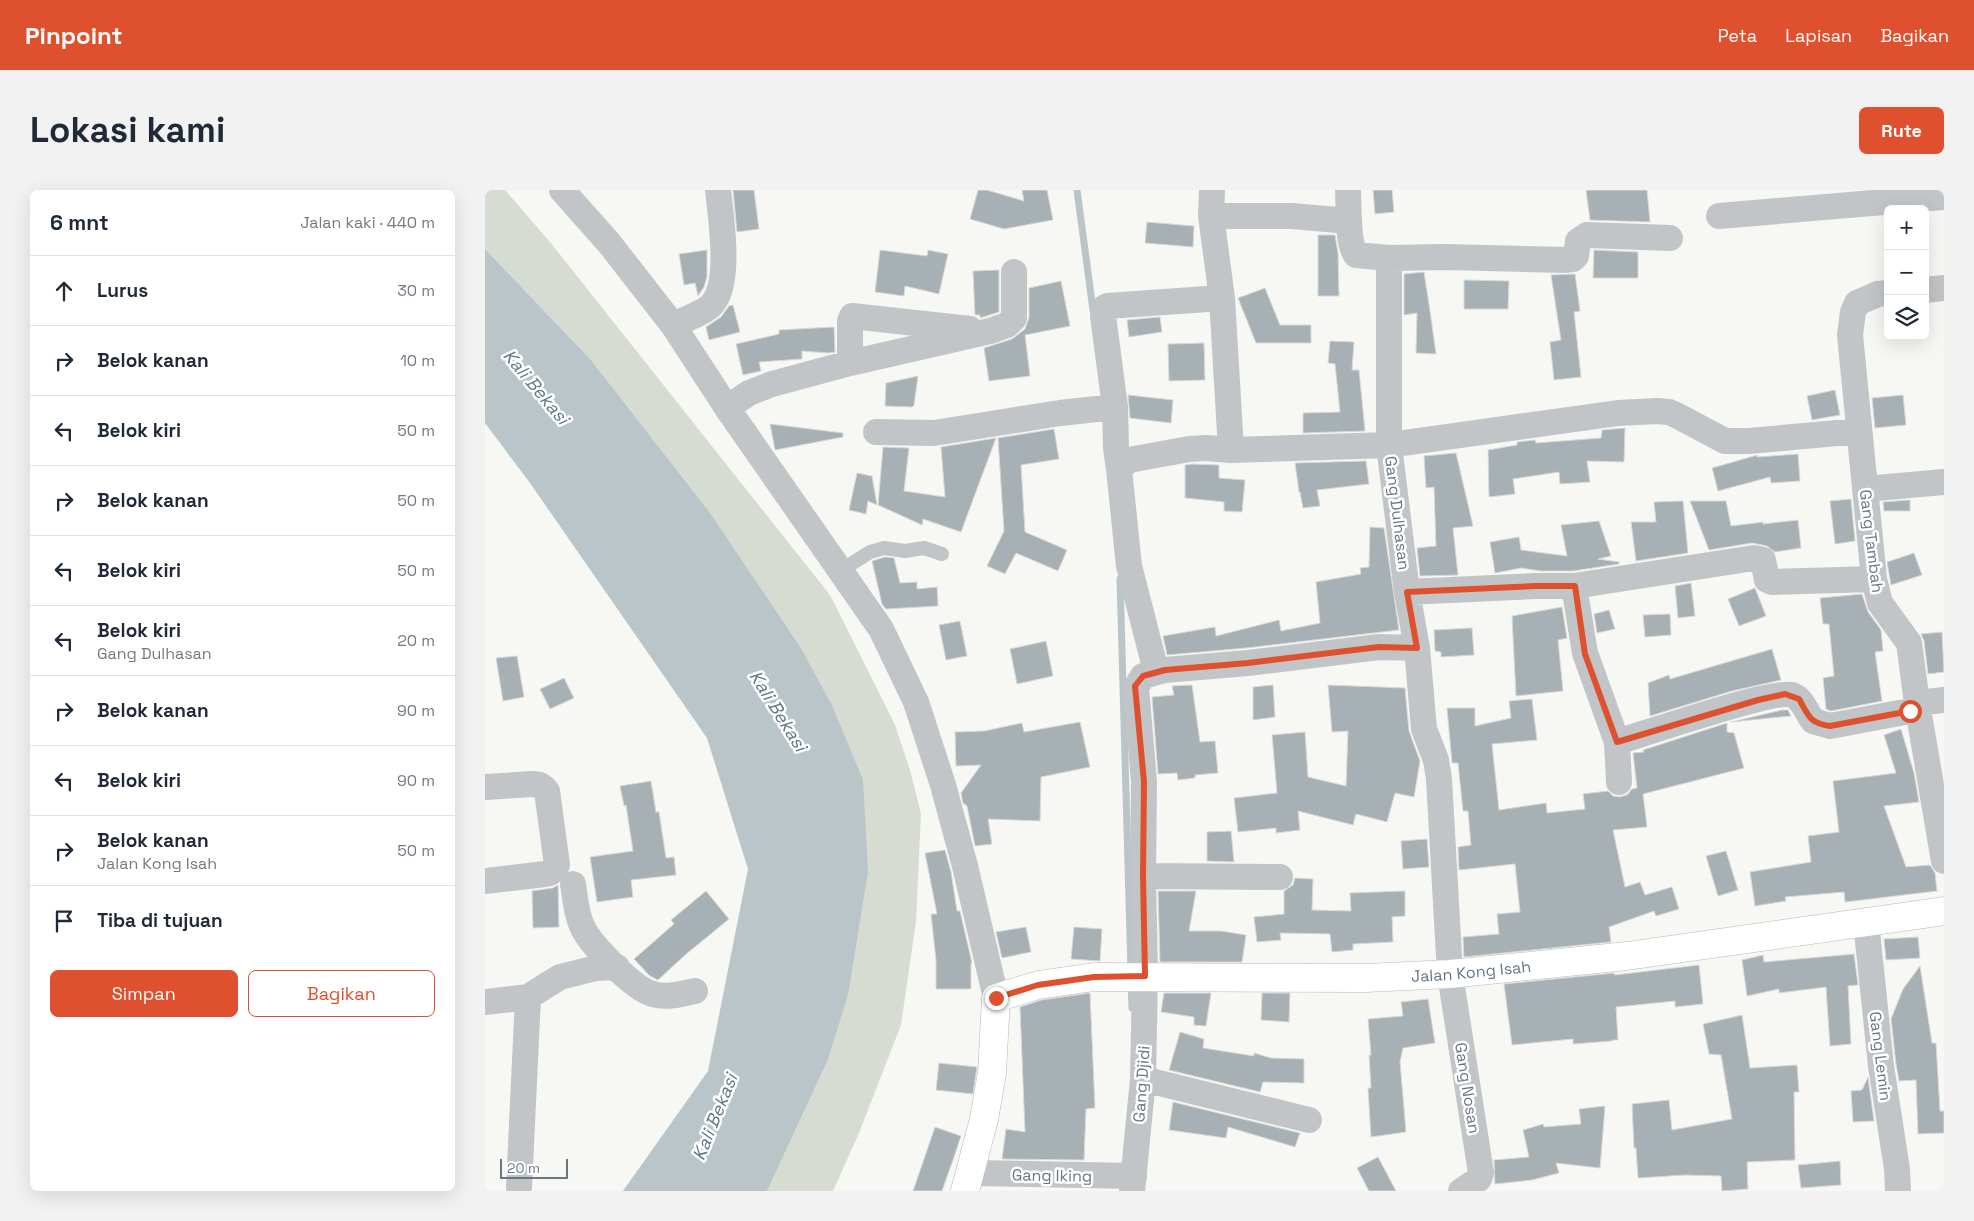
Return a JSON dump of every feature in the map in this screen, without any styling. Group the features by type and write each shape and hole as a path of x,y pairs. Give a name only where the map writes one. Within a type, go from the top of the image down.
{"street":[{"path":"562,190 609,243 673,325 727,408 881,629 916,702 946,794 996,998 992,1073 984,1119 968,1182"},
{"path":"673,325 713,304 717,296 724,269 718,190"},
{"path":"1212,190 1211,216 1222,298 1231,450"},
{"path":"1348,190 1349,221 1354,254 1389,258 1445,257 1567,260 1577,256 1578,241 1587,235 1670,238"},
{"path":"1719,216 1944,197"},
{"path":"1211,216 1293,216 1349,221"},
{"name":"Gang Dulhasan","path":"1389,258 1389,445 1407,592 1417,648 1424,729 1436,760 1439,779 1450,974"},
{"path":"727,408 749,393 772,384 850,363 990,331 1007,325 1014,318 1014,272"},
{"path":"1929,290 1944,288"},
{"name":"Gang Tambah","path":"1884,294 1866,298 1857,303 1853,312 1850,335 1874,579 1881,603 1909,644 1944,861"},
{"path":"1222,298 1107,306 1104,308 1103,316 1121,459 1129,566 1156,671 1257,662 1379,647 1417,648"},
{"path":"850,363 849,321 852,316 990,331"},
{"path":"876,432 934,433 1060,413 1115,407"},
{"path":"1121,459 1206,448 1231,450 1389,445 1618,413 1657,411 1676,414 1725,441 1749,441 1859,431"},
{"path":"1865,489 1944,482"},
{"path":"1407,592 1575,586 1754,558 1763,560 1767,580 1773,582 1874,579"},
{"path":"1575,586 1585,654 1617,742 1619,782"},
{"name":"Gang Djidi","path":"1133,1184 1143,1078 1136,976 1143,876 1144,782 1135,686 1143,676 1156,671"},
{"path":"1617,742 1758,700 1785,694 1799,699 1813,721 1830,726 1910,711 1917,703 1944,700"},
{"path":"485,787 533,784 544,787 547,792 553,825 557,865 550,873 485,881"},
{"path":"1143,876 1280,877"},
{"path":"573,884 581,925 602,953 634,983 649,993 671,997 695,991"},
{"name":"Jalan Kong Isah","path":"996,998 1038,985 1094,977 1366,978 1450,974 1627,956 1944,911"},
{"name":"Gang Lemin","path":"1865,922 1881,1066 1897,1170 1898,1191"},
{"path":"485,1002 528,997 560,977 596,968 617,967"},
{"name":"Gang Nosan","path":"1450,974 1481,1173 1479,1179 1470,1189"},
{"path":"519,1187 528,997"},
{"path":"1143,1078 1309,1120"},
{"name":"Gang Iking","path":"968,1182 1133,1184"}],"lane":[{"path":"840,571 870,552 879,549 888,548 905,552 924,548 942,554"}],"shaded area":[{"path":"485,190 505,190 550,242 830,595 895,725 910,770 921,814 916,921 901,1025 859,1133 833,1191 767,1191 827,1062 831,703 801,648 711,514 591,360 485,249"}],"water":[{"name":"Kali Bekasi","path":"485,249 591,360 711,514 801,648 831,703 863,780 868,872 848,995 827,1062 767,1191 623,1191 708,1071 748,869 707,738 530,483 485,423"}],"building":[{"path":"733,190 754,190 759,229 737,232"},
{"path":"978,190 987,190 1024,201 1022,190 1047,190 1053,220 1004,229 970,219"},
{"path":"1373,190 1392,190 1394,212 1375,214"},
{"path":"1586,190 1647,190 1650,222 1590,220"},
{"path":"1147,222 1194,226 1193,247 1145,243"},
{"path":"1318,235 1335,235 1338,253 1339,296 1318,296"},
{"path":"707,250 707,277 704,287 698,296 695,283 684,285 679,254"},
{"path":"880,250 927,256 928,250 948,254 939,294 905,286 904,296 875,292"},
{"path":"1594,250 1638,252 1638,278 1593,278"},
{"path":"999,270 999,312 980,318 980,315 975,315 973,271"},
{"path":"1424,272 1436,354 1416,353 1417,313 1404,315 1404,274"},
{"path":"1575,274 1580,311 1574,312 1581,377 1554,380 1550,342 1561,340 1551,275"},
{"path":"1464,280 1509,281 1508,309 1464,309"},
{"path":"1061,281 1070,326 1025,335 1030,376 989,381 984,348 1012,339 1025,329 1029,318 1029,288"},
{"path":"1265,288 1280,325 1311,325 1311,343 1256,343 1238,298"},
{"path":"733,305 740,332 709,340 706,327 721,317 729,306"},
{"path":"1160,317 1162,332 1129,337 1127,320"},
{"path":"834,327 835,352 802,351 802,359 759,362 761,371 743,375 736,344 779,334 779,330"},
{"path":"1330,341 1354,342 1352,370 1359,370 1365,431 1303,433 1303,413 1340,412 1335,364 1328,363"},
{"path":"1204,343 1205,380 1169,381 1168,344"},
{"path":"918,376 914,405 912,407 885,406 886,383"},
{"path":"1835,390 1840,415 1812,420 1807,396"},
{"path":"1128,395 1173,400 1171,423 1130,418"},
{"path":"1903,395 1906,425 1875,428 1872,398"},
{"path":"770,424 843,433 843,437 775,450"},
{"path":"1625,428 1624,462 1587,461 1590,482 1560,484 1559,472 1513,479 1515,494 1489,497 1488,450 1517,445 1517,442 1535,440 1536,443 1601,438 1602,430"},
{"path":"1054,429 1059,459 1021,465 1025,532 1067,550 1058,571 1016,553 1005,574 987,566 1004,531 998,438"},
{"path":"996,438 961,532 923,519 922,525 878,505 883,447 909,448 904,491 945,497 941,447"},
{"path":"1456,453 1473,526 1453,528 1458,575 1420,576 1417,548 1436,546 1434,487 1426,488 1424,456"},
{"path":"1798,454 1800,481 1771,483 1770,477 1718,491 1712,468 1757,455 1757,457"},
{"path":"1366,461 1369,484 1317,490 1320,506 1303,508 1295,463"},
{"path":"1185,465 1219,465 1219,478 1245,480 1242,512 1224,511 1224,502 1185,498"},
{"path":"857,473 872,476 877,505 868,501 866,514 849,510"},
{"path":"1851,499 1855,541 1835,544 1830,501"},
{"path":"1910,500 1910,511 1884,511 1883,502"},
{"path":"1683,501 1688,553 1636,561 1631,522 1656,522 1654,502"},
{"path":"1690,501 1726,501 1731,526 1798,520 1801,548 1775,552 1767,546 1752,543 1709,550"},
{"path":"1599,521 1611,556 1598,559 1619,562 1619,564 1573,571 1541,571 1521,568 1495,573 1490,542 1519,537 1521,550 1567,556 1561,525"},
{"path":"1370,527 1384,528 1399,630 1246,648 1167,655 1163,636 1215,627 1216,636 1279,620 1281,631 1320,623 1316,582 1361,574 1360,568 1369,567"},
{"path":"1914,553 1922,575 1891,585 1887,562"},
{"path":"885,557 894,558 900,583 917,582 917,589 937,587 938,606 886,609 882,604 872,561"},
{"path":"1691,583 1695,616 1678,618 1675,586"},
{"path":"1755,588 1766,616 1739,626 1728,599"},
{"path":"1862,594 1868,612 1881,630 1883,651 1875,652 1882,701 1831,711 1826,709 1823,678 1834,676 1829,624 1823,624 1820,598"},
{"path":"1562,607 1567,638 1558,640 1563,691 1516,696 1512,616"},
{"path":"1609,610 1615,629 1597,633 1594,614"},
{"path":"1670,614 1671,635 1645,637 1643,615"},
{"path":"960,621 967,656 946,660 939,625"},
{"path":"1472,628 1474,655 1441,657 1441,652 1435,651 1434,630"},
{"path":"1942,632 1944,672 1928,674 1924,641 1921,634"},
{"path":"1046,641 1053,676 1017,684 1010,649"},
{"path":"1772,649 1781,680 1732,691 1650,716 1648,683 1669,675 1670,679"},
{"path":"517,656 524,697 503,701 496,658"},
{"path":"564,678 574,698 550,709 540,689"},
{"path":"1192,685 1200,742 1215,741 1218,773 1195,775 1195,778 1178,780 1177,773 1158,774 1152,697 1174,695 1172,686"},
{"path":"1273,685 1275,717 1253,720 1253,687"},
{"path":"1328,685 1405,688 1409,731 1420,761 1414,797 1395,793 1387,822 1356,814 1353,825 1298,811 1300,830 1276,833 1276,828 1238,832 1234,798 1277,793 1272,735 1305,732 1308,777 1346,786 1348,731 1332,732"},
{"path":"1532,699 1537,740 1492,744 1499,810 1546,803 1547,813 1585,809 1583,794 1608,791 1613,796 1627,795 1632,789 1637,788 1633,753 1644,752 1643,750 1727,723 1727,732 1734,733 1744,768 1643,794 1647,827 1613,830 1625,887 1640,882 1645,895 1672,887 1679,909 1656,916 1654,911 1609,927 1611,942 1464,957 1463,937 1499,934 1497,914 1520,912 1515,864 1459,870 1458,847 1471,845 1468,811 1463,811 1458,763 1452,763 1447,708 1475,708 1475,726 1511,718 1509,701"},
{"path":"1788,710 1791,716 1731,722"},
{"path":"1080,722 1090,767 1041,777 1040,821 988,819 992,844 975,846 967,806 963,803 961,793 981,765 956,766 955,732 984,731 1022,723 1024,732"},
{"path":"1901,729 1914,773 1919,802 1884,806 1906,867 1930,865 1935,873 1937,891 1845,902 1844,892 1785,897 1786,901 1755,906 1750,872 1811,862 1808,836 1839,832 1833,781 1896,773 1884,735"},
{"path":"651,781 656,812 659,812 666,858 674,857 676,875 631,880 633,897 597,902 590,857 633,851 626,805 624,806 620,786"},
{"path":"1231,831 1234,862 1207,861 1207,832"},
{"path":"1427,839 1429,867 1403,869 1401,841"},
{"path":"945,850 951,872 957,911 960,911 972,963 971,989 936,989 936,960 931,914 937,914 925,853"},
{"path":"1726,851 1738,890 1718,896 1706,856"},
{"path":"1295,878 1313,879 1312,910 1351,911 1350,893 1405,891 1405,916 1392,917 1393,942 1353,944 1353,950 1332,952 1330,934 1280,933 1281,940 1257,942 1254,917 1284,914 1284,891 1293,885"},
{"path":"558,885 559,927 533,928 532,891 553,888"},
{"path":"706,891 729,919 658,980 650,976 634,959 674,924 671,920"},
{"path":"1158,891 1196,891 1189,931 1221,931 1246,935 1242,962 1160,962"},
{"path":"1026,927 1031,952 1002,958 996,932"},
{"path":"1074,927 1102,929 1100,961 1071,959"},
{"path":"1918,937 1920,958 1886,960 1884,939"},
{"path":"1854,954 1858,985 1848,986 1851,1044 1830,1046 1826,987 1779,993 1779,989 1747,996 1742,960 1763,955 1764,962"},
{"path":"1699,965 1703,1004 1675,1007 1675,1001 1616,1007 1618,1040 1573,1044 1573,1039 1512,1045 1504,984 1614,973 1615,975"},
{"path":"1920,966 1932,1043 1936,1043 1940,1111 1944,1111 1944,1133 1918,1134 1916,1080 1899,1081 1896,1064 1891,1019 1903,989"},
{"path":"1090,993 1095,1108 1086,1109 1084,1160 1002,1159 1006,1129 1025,1132 1020,1007 1041,1000"},
{"path":"1164,993 1211,993 1206,1026 1194,1025 1194,1017 1161,1012"},
{"path":"1262,993 1290,993 1289,1022 1261,1020"},
{"path":"1428,999 1435,1043 1403,1048 1400,1062 1406,1132 1371,1137 1368,1088 1371,1088 1369,1055 1371,1055 1368,1019 1403,1016 1401,1002"},
{"path":"1742,1015 1750,1068 1797,1065 1799,1092 1794,1092 1795,1160 1747,1162 1748,1189 1722,1191 1721,1176 1685,1175 1638,1178 1636,1148 1634,1148 1632,1104 1669,1100 1672,1130 1732,1119 1721,1055 1709,1054 1703,1024"},
{"path":"1180,1032 1204,1039 1203,1048 1254,1056 1254,1053 1271,1058 1304,1059 1304,1083 1263,1082 1260,1092 1169,1070"},
{"path":"939,1063 977,1067 973,1094 936,1090"},
{"path":"1868,1077 1874,1121 1853,1122 1851,1091 1862,1090"},
{"path":"1173,1102 1300,1133 1295,1147 1228,1127 1226,1138 1169,1130"},
{"path":"1605,1106 1600,1168 1556,1163 1559,1173 1532,1180 1495,1184 1494,1160 1529,1157 1523,1130 1543,1124 1544,1127 1581,1124 1579,1109"},
{"path":"935,1127 961,1136 953,1160 942,1191 913,1191"},
{"path":"1378,1157 1396,1191 1369,1191 1357,1168"},
{"path":"1840,1161 1841,1185 1801,1188 1798,1165"}],"waterway":[{"path":"1077,190 1093,310"},
{"path":"1120,579 1131,971"},
{"path":"1131,981 1132,1008"}],"route":[{"path":"996,998 1038,985 1094,977 1145,976 1144,782 1135,686 1143,676 1156,671 1248,663 1379,647 1417,648 1407,592 1575,586 1585,654 1617,742 1758,700 1785,694 1799,699 1813,721 1830,726 1910,711"}]}
